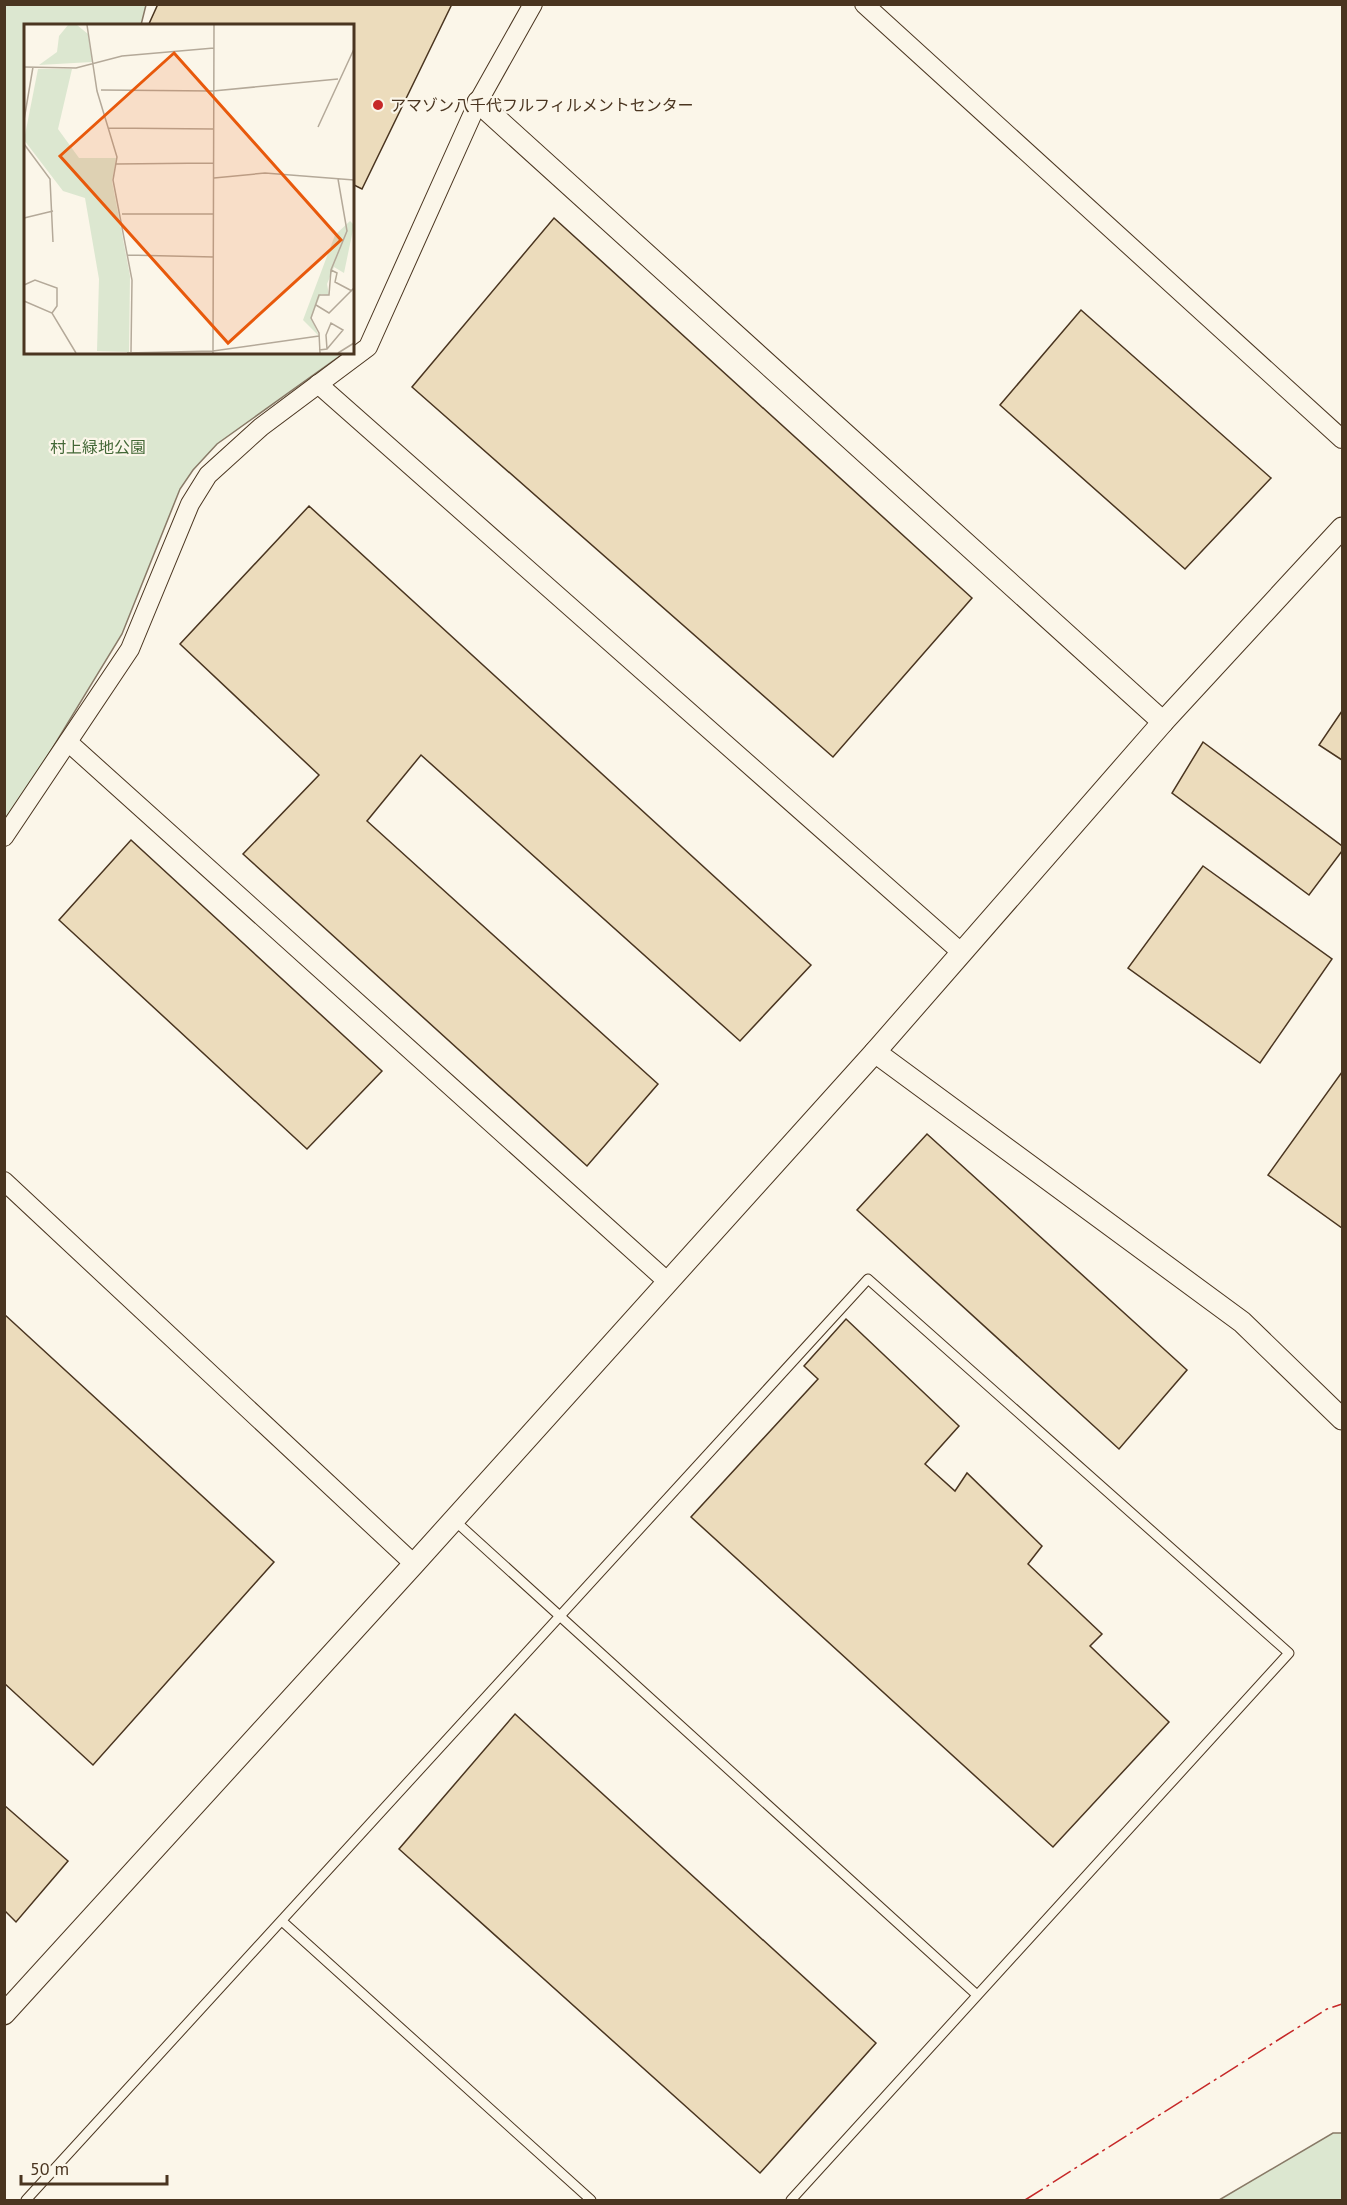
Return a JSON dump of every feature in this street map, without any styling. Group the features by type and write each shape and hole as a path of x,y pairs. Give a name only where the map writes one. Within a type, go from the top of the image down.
{"street":[{"path":"4,837 130,649 190,504 208,475 261,427 368,347 478,102 533,4"},
{"path":"864,4 1342,439"},
{"path":"478,102 1163,722"},
{"path":"318,384 962,953"},
{"path":"4,2014 454,1520 875,1052 1163,722 1342,528"},
{"path":"68,742 668,1282"},
{"path":"875,1052 1242,1322 1342,1419"},
{"path":"4,1181 414,1563"}],"lane":[{"path":"26,2200 283,1922 868,1279 1289,1653 790,2200"},
{"path":"454,1520 976,1995"},
{"path":"283,1922 591,2200"}],"green space":[{"name":"村上緑地公園","path":"5,5 146,5 141,24 24,24 24,354 343,354 217,444 193,470 180,489 122,634 5,826"},
{"path":"1333,2133 1342,2133 1342,2200 1219,2200"}],"building":[{"name":"アマゾン八千代フルフィルメントセンター","path":"158,4 452,4 362,189 354,185 354,24 149,24"},
{"path":"554,218 972,598 833,757 412,387"},
{"path":"1081,310 1271,478 1185,569 1000,405"},
{"path":"309,506 811,965 740,1041 421,755 367,821 658,1084 587,1166 243,854 319,775 180,644"},
{"path":"1342,711 1342,760 1319,745"},
{"path":"1203,742 1342,846 1342,851 1309,895 1172,793"},
{"path":"131,840 382,1071 307,1149 59,920"},
{"path":"1203,866 1332,959 1260,1063 1128,968"},
{"path":"1342,1072 1342,1228 1268,1175"},
{"path":"927,1134 1187,1370 1119,1449 857,1210"},
{"path":"4,1314 274,1562 93,1765 4,1683"},
{"path":"846,1319 959,1426 925,1464 955,1491 967,1473 1042,1546 1028,1564 1102,1634 1090,1646 1169,1722 1053,1847 691,1517 818,1379 804,1366"},
{"path":"515,1714 876,2043 760,2173 399,1849"},
{"path":"4,1805 68,1861 16,1922 4,1910"}],"power":[{"path":"1025,2200 1327,2009 1342,2004"}],"place":[{"name":"アマゾン八千代フルフィルメントセンター","path":"378,105"}]}
